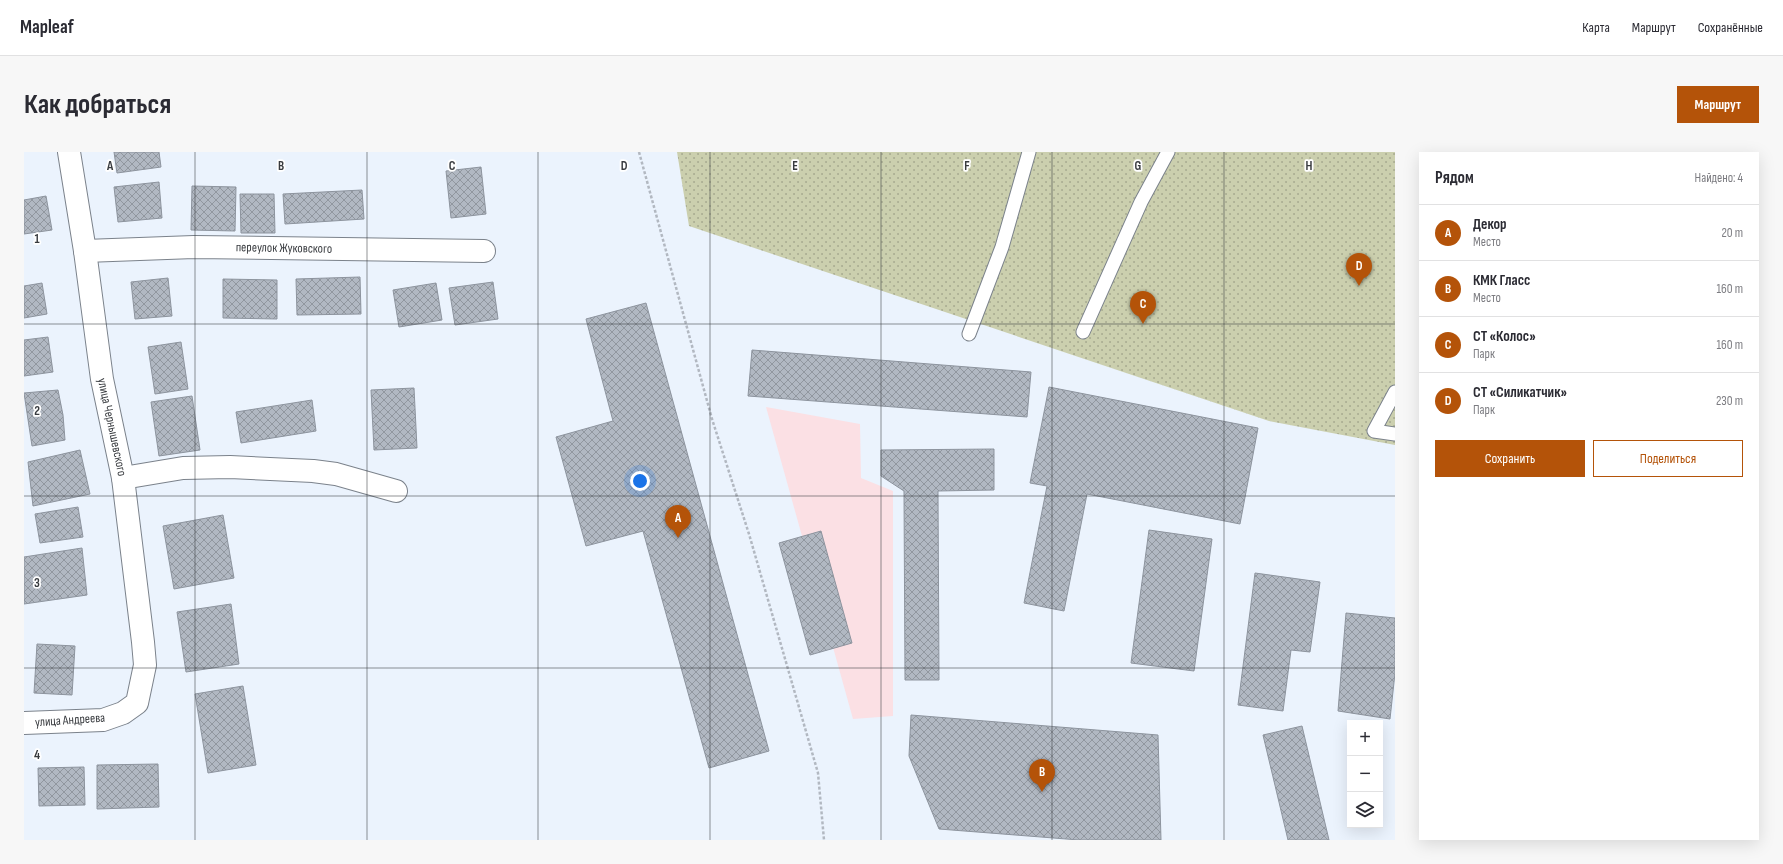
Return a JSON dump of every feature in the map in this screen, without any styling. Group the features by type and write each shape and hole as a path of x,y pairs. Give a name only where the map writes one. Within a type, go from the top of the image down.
{"street":[{"name":"улица Чернышевского","path":"69,152 85,251 102,379 123,478 145,665 137,703"},
{"name":"переулок Жуковского","path":"85,251 194,247 484,251"},
{"path":"123,478 183,468 306,471 336,474 396,491"},
{"name":"улица Андреева","path":"24,723 104,720 123,713 137,703"}],"lane":[{"path":"969,334 1002,247 1029,152"},
{"path":"1082,332 1141,202 1168,152"},
{"path":"1395,392 1374,431 1395,434"}],"path":[{"path":"639,152 712,419 749,534 818,773 824,840"}],"shaded area":[{"path":"766,407 860,424 861,478 893,491 893,716 853,719"}],"green space":[{"path":"677,152 1395,152 1395,445 1269,421 689,226"}],"building":[{"path":"114,152 159,152 161,167 117,173"},
{"path":"481,167 486,214 451,218 446,171"},
{"path":"159,182 162,218 118,222 114,187"},
{"path":"192,186 236,187 235,231 191,230"},
{"path":"362,190 364,219 285,224 283,194"},
{"path":"240,194 274,194 275,233 241,233"},
{"path":"46,196 52,230 24,234 24,200"},
{"path":"360,277 361,314 297,315 296,279"},
{"path":"168,278 172,316 135,319 131,282"},
{"path":"223,279 277,280 277,319 223,318"},
{"path":"493,282 498,319 455,325 449,288"},
{"path":"42,283 47,314 24,318 24,286"},
{"path":"436,283 442,320 399,327 393,290"},
{"path":"646,303 769,751 709,768 643,531 586,546 556,437 613,421 586,319"},
{"path":"48,337 53,372 24,376 24,340"},
{"path":"181,342 188,389 155,394 148,347"},
{"path":"752,350 1031,372 1027,417 748,396"},
{"path":"1049,387 1258,428 1240,524 1087,494 1064,611 1024,603 1047,486 1030,483"},
{"path":"414,388 417,448 374,450 371,390"},
{"path":"58,390 63,415 65,440 32,446 24,393"},
{"path":"192,396 200,450 159,456 151,402"},
{"path":"312,400 316,431 241,443 236,412"},
{"path":"994,449 994,490 938,491 939,680 905,680 904,491 881,476 881,450"},
{"path":"80,450 90,494 33,506 28,462"},
{"path":"78,507 83,537 40,543 35,514"},
{"path":"223,515 234,578 174,589 163,526"},
{"path":"1149,530 1212,539 1194,671 1131,663"},
{"path":"821,531 852,643 810,655 779,543"},
{"path":"82,548 87,595 24,604 24,557"},
{"path":"1255,573 1320,582 1310,652 1291,650 1283,711 1238,705"},
{"path":"231,604 239,664 186,672 177,612"},
{"path":"1346,613 1395,618 1395,673 1390,719 1338,711"},
{"path":"37,644 75,646 72,695 34,693"},
{"path":"243,686 256,765 208,773 195,694"},
{"path":"911,715 1158,735 1161,840 1079,840 939,829 909,756"},
{"path":"1302,726 1329,840 1288,840 1263,735"},
{"path":"158,764 159,807 97,809 97,765"},
{"path":"84,767 85,805 39,806 38,768"}],"place":[{"name":"СТ «Силикатчик»","path":"1359,286"},
{"name":"СТ «Колос»","path":"1143,324"},
{"name":"Декор","path":"678,538"},
{"name":"КМК Гласс","path":"1042,792"}]}
